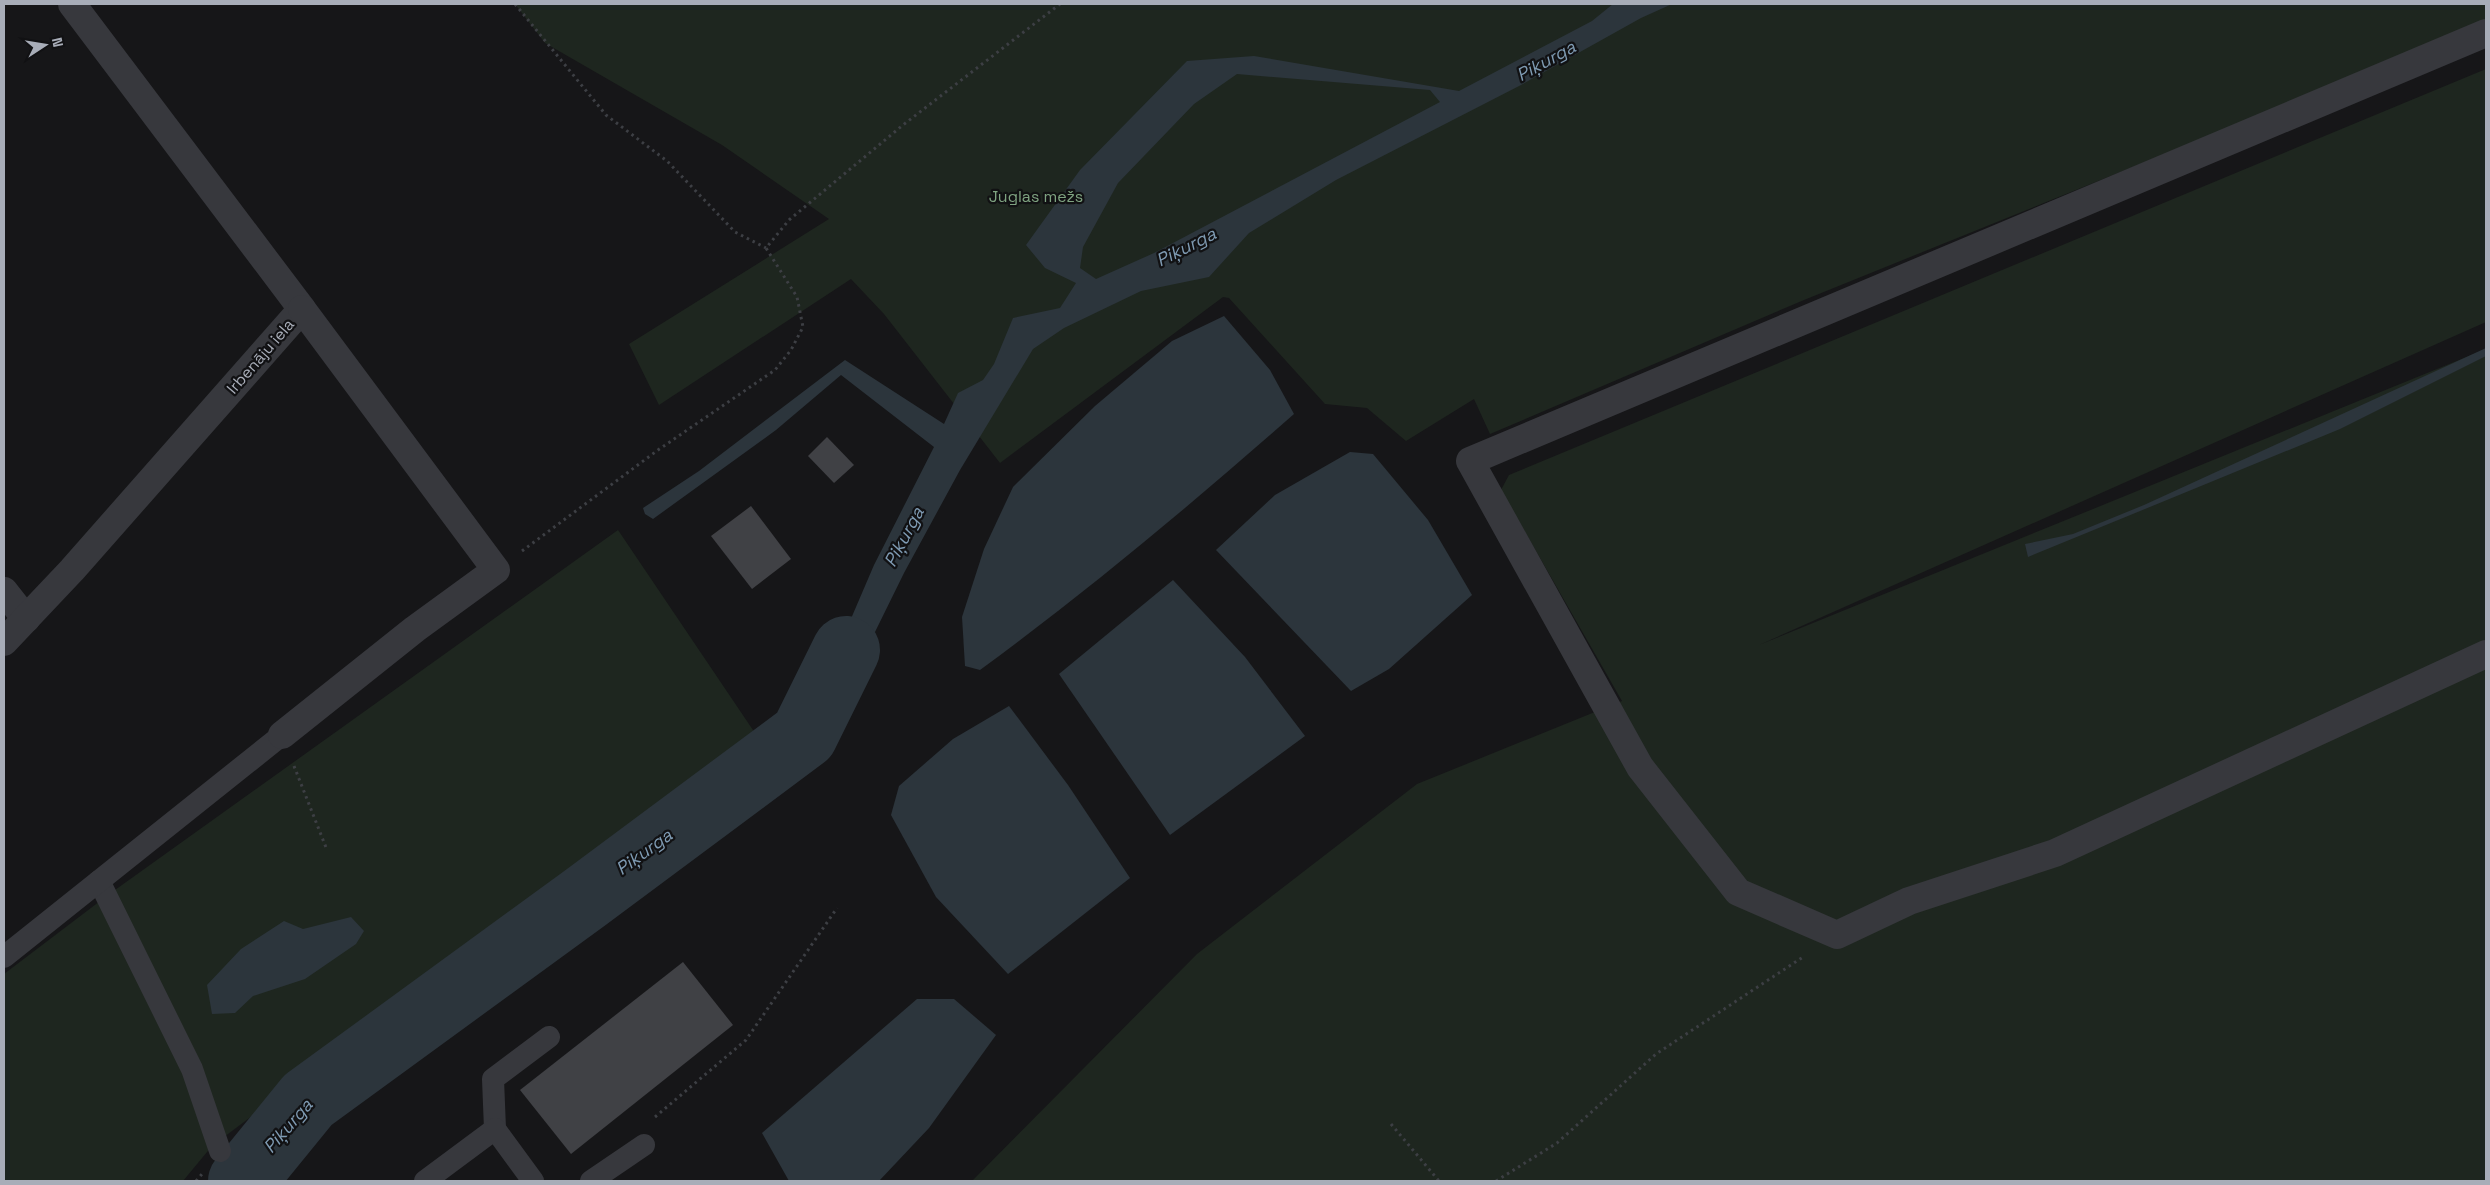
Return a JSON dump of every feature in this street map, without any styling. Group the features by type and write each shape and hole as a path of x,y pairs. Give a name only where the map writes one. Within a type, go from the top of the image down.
{"street":[{"name":"Irbenāju iela","path":"4,642 302,309 72,4"},
{"path":"2486,33 1470,461 1640,767 1738,892 1837,935 1908,901 2055,853 2486,654"},
{"path":"282,735 415,629 496,570 302,309"},
{"path":"4,591 26,619"}],"lane":[{"path":"4,957 282,735"},
{"path":"99,881 192,1069 220,1151"},
{"path":"533,1181 496,1128 493,1079 549,1037"},
{"path":"425,1181 496,1128"},
{"path":"591,1181 644,1144"}],"path":[{"path":"496,570 658,450 775,370 791,350 803,327 797,297 766,248 735,232 666,161 606,115 515,4"},
{"path":"766,248 789,220 903,125 1060,4"},
{"path":"282,735 327,850"},
{"path":"644,1144 649,1123 746,1040 837,908"},
{"path":"1496,1181 1557,1143 1656,1054 1837,935"},
{"path":"1392,1124 1439,1181"}],"green space":[{"name":"Juglas mežs","path":"515,4 2486,4 2486,24 1804,300 1490,434 1474,399 1406,441 1367,408 1325,404 1229,298 1223,297 1000,463 884,314 851,279 659,405 629,344 829,219 722,145 545,43"},
{"path":"2486,69 2486,322 1759,645 2486,349 2486,1181 972,1181 1197,954 1417,784 1622,701 1501,490 1509,475"},
{"path":"618,530 757,736 212,1146 183,1181 4,1181 4,974 108,895"}],"water":[{"path":"1613,4 1672,4 1641,18 1521,85 1336,180 1249,233 1209,277 1141,291 1064,328 1033,349 960,470 904,573 815,754 794,723 841,642 874,565 934,447 841,375 776,430 653,519 645,514 643,508 699,471 845,360 944,424 958,393 983,380 994,364 1013,318 1060,308 1076,283 1045,268 1026,245 1080,170 1187,61 1254,56 1459,91 1592,21","holes":["1237,74 1430,90 1440,102 1154,253 1096,279 1080,268 1083,247 1118,183 1194,104"]},
{"path":"1224,316 1270,370 1294,414 1140,545 1021,640 980,670 965,666 962,617 984,549 1013,487 1095,406 1172,341"},
{"path":"2486,348 2486,356 2340,429 2028,557 2025,544 2073,534 2144,505"},
{"path":"1350,452 1373,454 1428,520 1472,595 1389,669 1351,691 1216,550 1275,495"},
{"path":"1173,580 1245,657 1305,736 1170,835 1059,674"},
{"path":"1009,706 1068,785 1130,878 1008,974 936,897 891,815 899,786 953,739"},
{"path":"351,917 364,931 356,944 305,979 253,996 235,1013 212,1014 207,985 241,949 284,921 303,929"},
{"path":"917,999 954,999 996,1035 929,1128 879,1181 789,1181 762,1133"}],"building":[{"path":"827,437 854,465 834,483 808,456"},
{"path":"751,506 791,559 752,589 711,536"},
{"path":"683,962 733,1025 571,1154 520,1090"}],"waterway":[{"name":"Piķurga","path":"242,1181 308,1100 804,735 846,650"}]}
